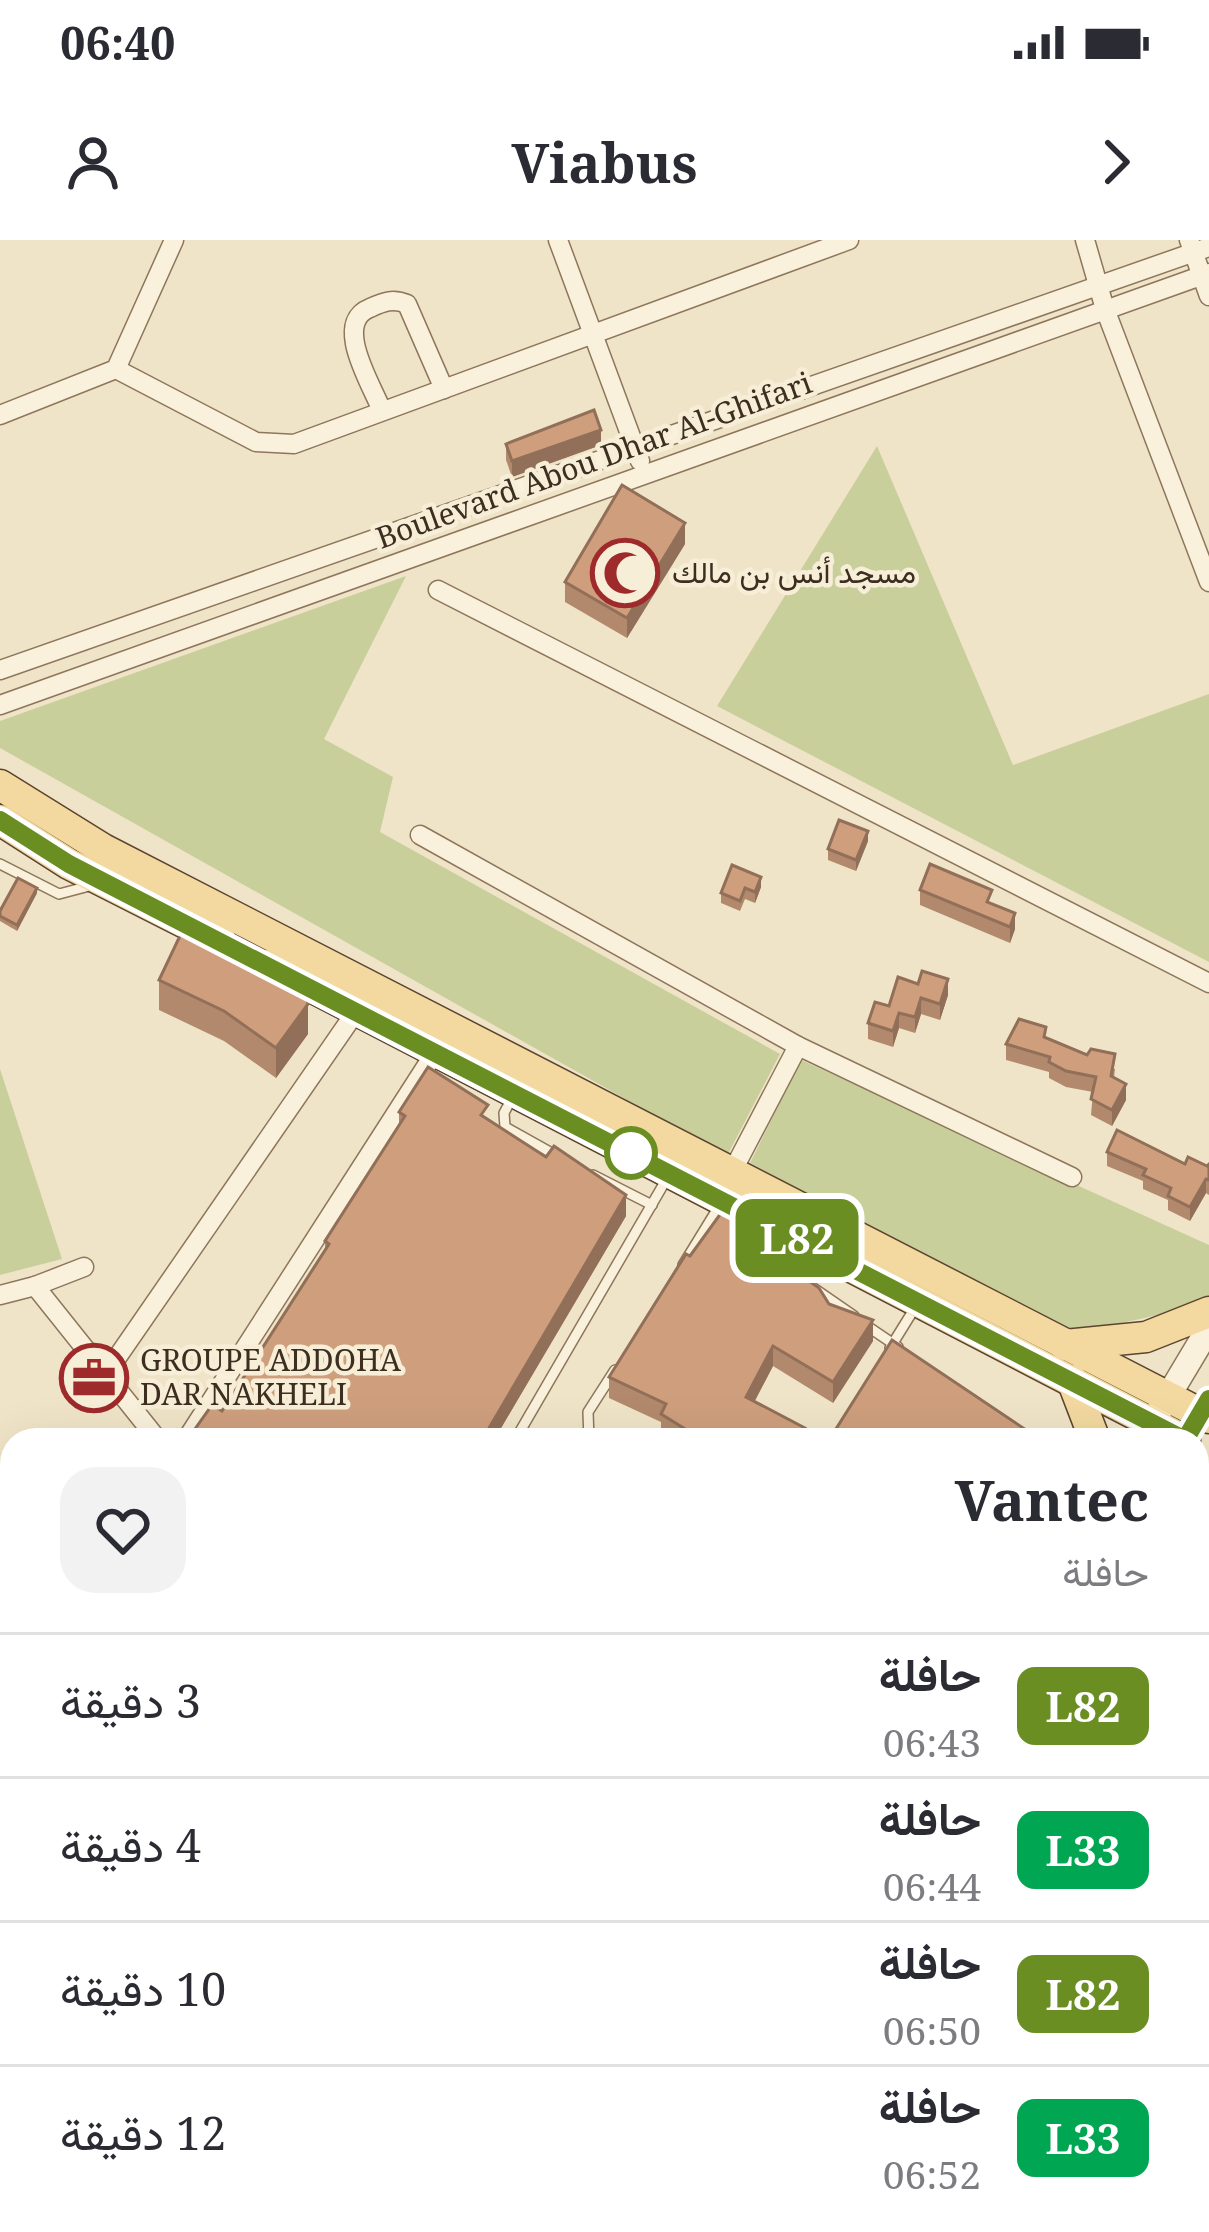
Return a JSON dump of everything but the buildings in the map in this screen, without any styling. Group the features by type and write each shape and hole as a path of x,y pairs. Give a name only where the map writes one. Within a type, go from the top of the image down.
{"main road":[{"path":"0,785 103,849 727,1187 1062,1345 1153,1420"},
{"path":"0,820 102,880 670,1173 727,1187 825,1253 1072,1381 1153,1420 1196,1425"},
{"path":"1062,1345 1146,1337 1209,1312"},
{"path":"1072,1381 1091,1428"}],"street":[{"path":"0,415 116,369 175,240"},
{"path":"558,240 645,475"},
{"path":"116,369 274,447 849,240"},
{"path":"1085,240 1105,309 1200,531 1209,582"},
{"path":"1197,246 1209,296"},
{"name":"Boulevard Abou Dhar Al-Ghifari","path":"0,670 1098,288 1197,246"},
{"name":"Boulevard Abou Dhar Al-Ghifari","path":"0,705 1205,274"},
{"path":"382,411 352,330 358,314 387,301 401,301 411,308 444,389"},
{"path":"438,590 1209,983"},
{"path":"420,835 798,1046 1072,1177"},
{"path":"105,1376 357,1010"},
{"path":"727,1187 798,1046"},
{"path":"194,1428 436,1051"},
{"path":"0,1294 84,1267"},
{"path":"35,1286 148,1428"},
{"path":"1153,1420 1209,1328"}],"lane":[{"path":"0,864 59,894 76,894 102,880"},
{"path":"515,1093 503,1118 508,1130 652,1205"},
{"path":"521,1428 670,1173"},
{"path":"677,1274 727,1187"},
{"path":"825,1253 809,1281 812,1287 911,1356"},
{"path":"882,1361 919,1301"},
{"path":"589,1428 588,1412 625,1354"}],"green space":[{"path":"877,446 1013,765 1209,694 1209,962 717,706"},
{"path":"406,576 324,739 393,777 380,832 780,1054 727,1156 0,748 0,721"},
{"path":"801,1060 1209,1245 1209,1298 1204,1305 1071,1334 750,1163"},
{"path":"0,1069 62,1259 0,1275"}],"bus line":[{"name":"L82","path":"0,820 69,864 1162,1428"},
{"name":"L82","path":"1192,1428 1209,1399"}],"place":[{"name":"مسجد أنس بن مالك","path":"625,573"},
{"name":"GROUPE ADDOHA DAR NAKHELI","path":"94,1378"}]}
